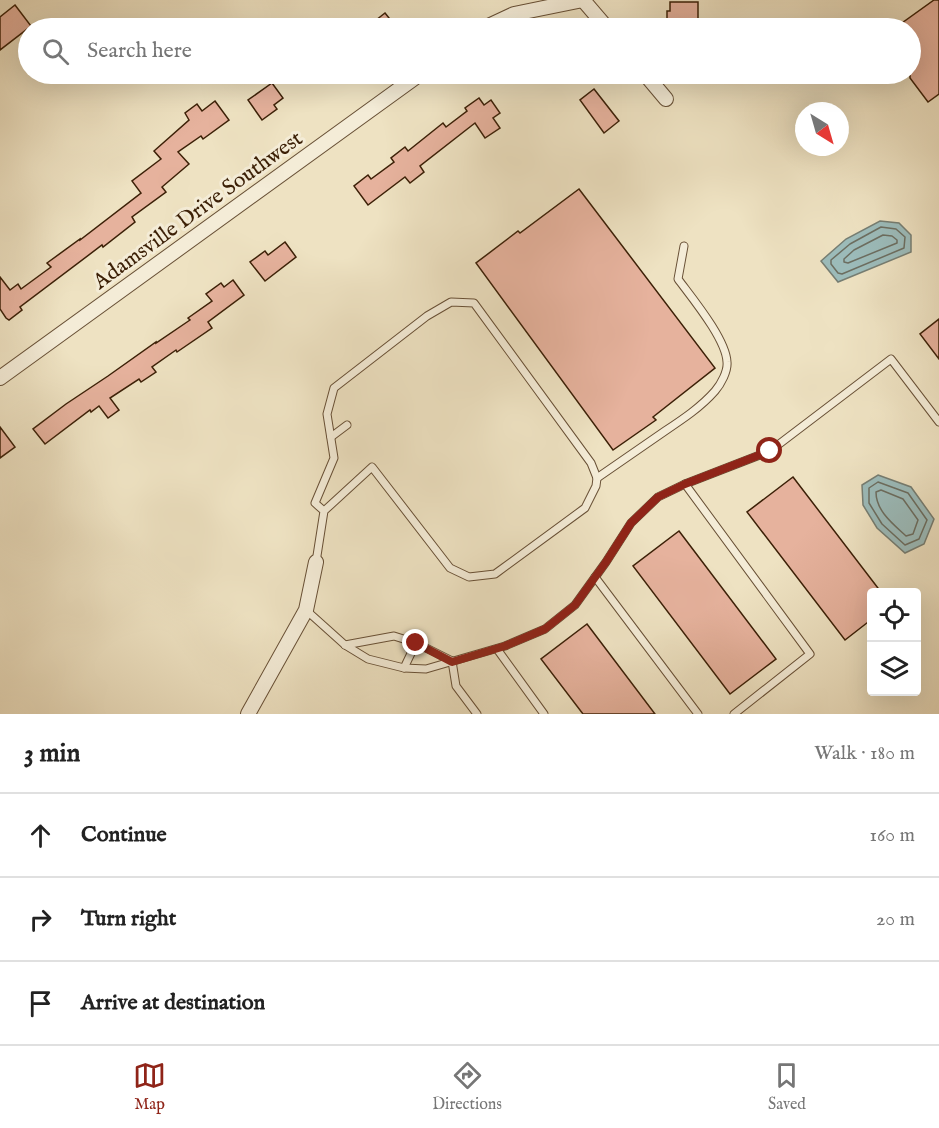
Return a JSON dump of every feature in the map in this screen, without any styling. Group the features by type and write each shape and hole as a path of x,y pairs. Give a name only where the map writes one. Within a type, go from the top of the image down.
{"street":[{"path":"505,18 514,14 583,0 598,18"},
{"name":"Adamsville Drive Southwest","path":"0,378 406,84"},
{"path":"653,84 666,99"},
{"path":"248,714 306,610 316,562"}],"lane":[{"path":"597,478 700,406 717,389 723,378 728,364 721,342 678,279 684,246"},
{"path":"316,562 324,510 372,467 450,568 469,577 495,574 585,508 596,486 597,478 591,463 474,303 451,302 427,316 334,388 327,414 334,458 315,502 324,510"},
{"path":"306,610 345,645 368,658 404,668 426,669 498,649 545,629 575,605 631,523 658,497 770,451 891,359 939,422"},
{"path":"331,436 347,425"},
{"path":"685,484 810,654 734,714"},
{"path":"595,578 698,714"},
{"path":"345,645 394,636 416,643 452,662"},
{"path":"404,668 416,643"},
{"path":"498,649 544,714"},
{"path":"452,662 456,686 477,714"}],"water":[{"path":"880,221 899,223 911,235 911,252 838,282 821,261 846,239"},
{"path":"878,475 911,487 934,519 924,544 905,553 877,528 863,505 862,485"}],"building":[{"path":"934,0 939,0 939,94 928,102 914,84 921,84 921,18 909,18"},
{"path":"670,2 698,2 698,18 667,18 667,11 670,11"},
{"path":"15,5 25,18 18,18 18,36 0,50 0,17"},
{"path":"385,13 389,18 379,18"},
{"path":"271,84 283,98 274,105 277,109 262,120 248,100"},
{"path":"594,89 619,121 604,133 580,100"},
{"path":"479,98 484,105 491,100 500,113 493,118 500,128 485,138 475,123 420,166 424,172 410,183 405,177 368,205 354,186 368,175 371,179 394,162 391,158 405,147 408,151 443,123 446,127 467,111 465,108"},
{"path":"215,101 229,120 203,139 201,136 178,152 189,164 162,187 166,192 132,217 135,222 20,307 22,310 9,320 6,318 0,309 0,277 10,290 18,284 21,289 51,267 47,263 141,193 132,181 161,159 154,151 189,120 185,113 197,104 202,111"},
{"path":"579,189 715,368 653,417 656,420 613,450 476,263"},
{"path":"285,242 296,257 265,281 250,262 265,251 268,255"},
{"path":"233,280 244,295 208,322 212,328 152,367 156,372 141,382 139,379 110,398 119,410 108,418 99,406 91,412 90,410 45,444 33,429 190,320 188,318 212,301 206,294 221,283 224,287"},
{"path":"939,319 939,359 920,334"},
{"path":"0,427 15,447 0,458"},
{"path":"793,477 878,588 867,588 867,623 845,640 747,512"},
{"path":"679,531 776,659 730,694 633,566"},
{"path":"587,624 655,714 583,714 541,659"}],"route":[{"path":"416,643 452,662 505,646 545,629 575,605 631,523 658,497 770,451"}]}
